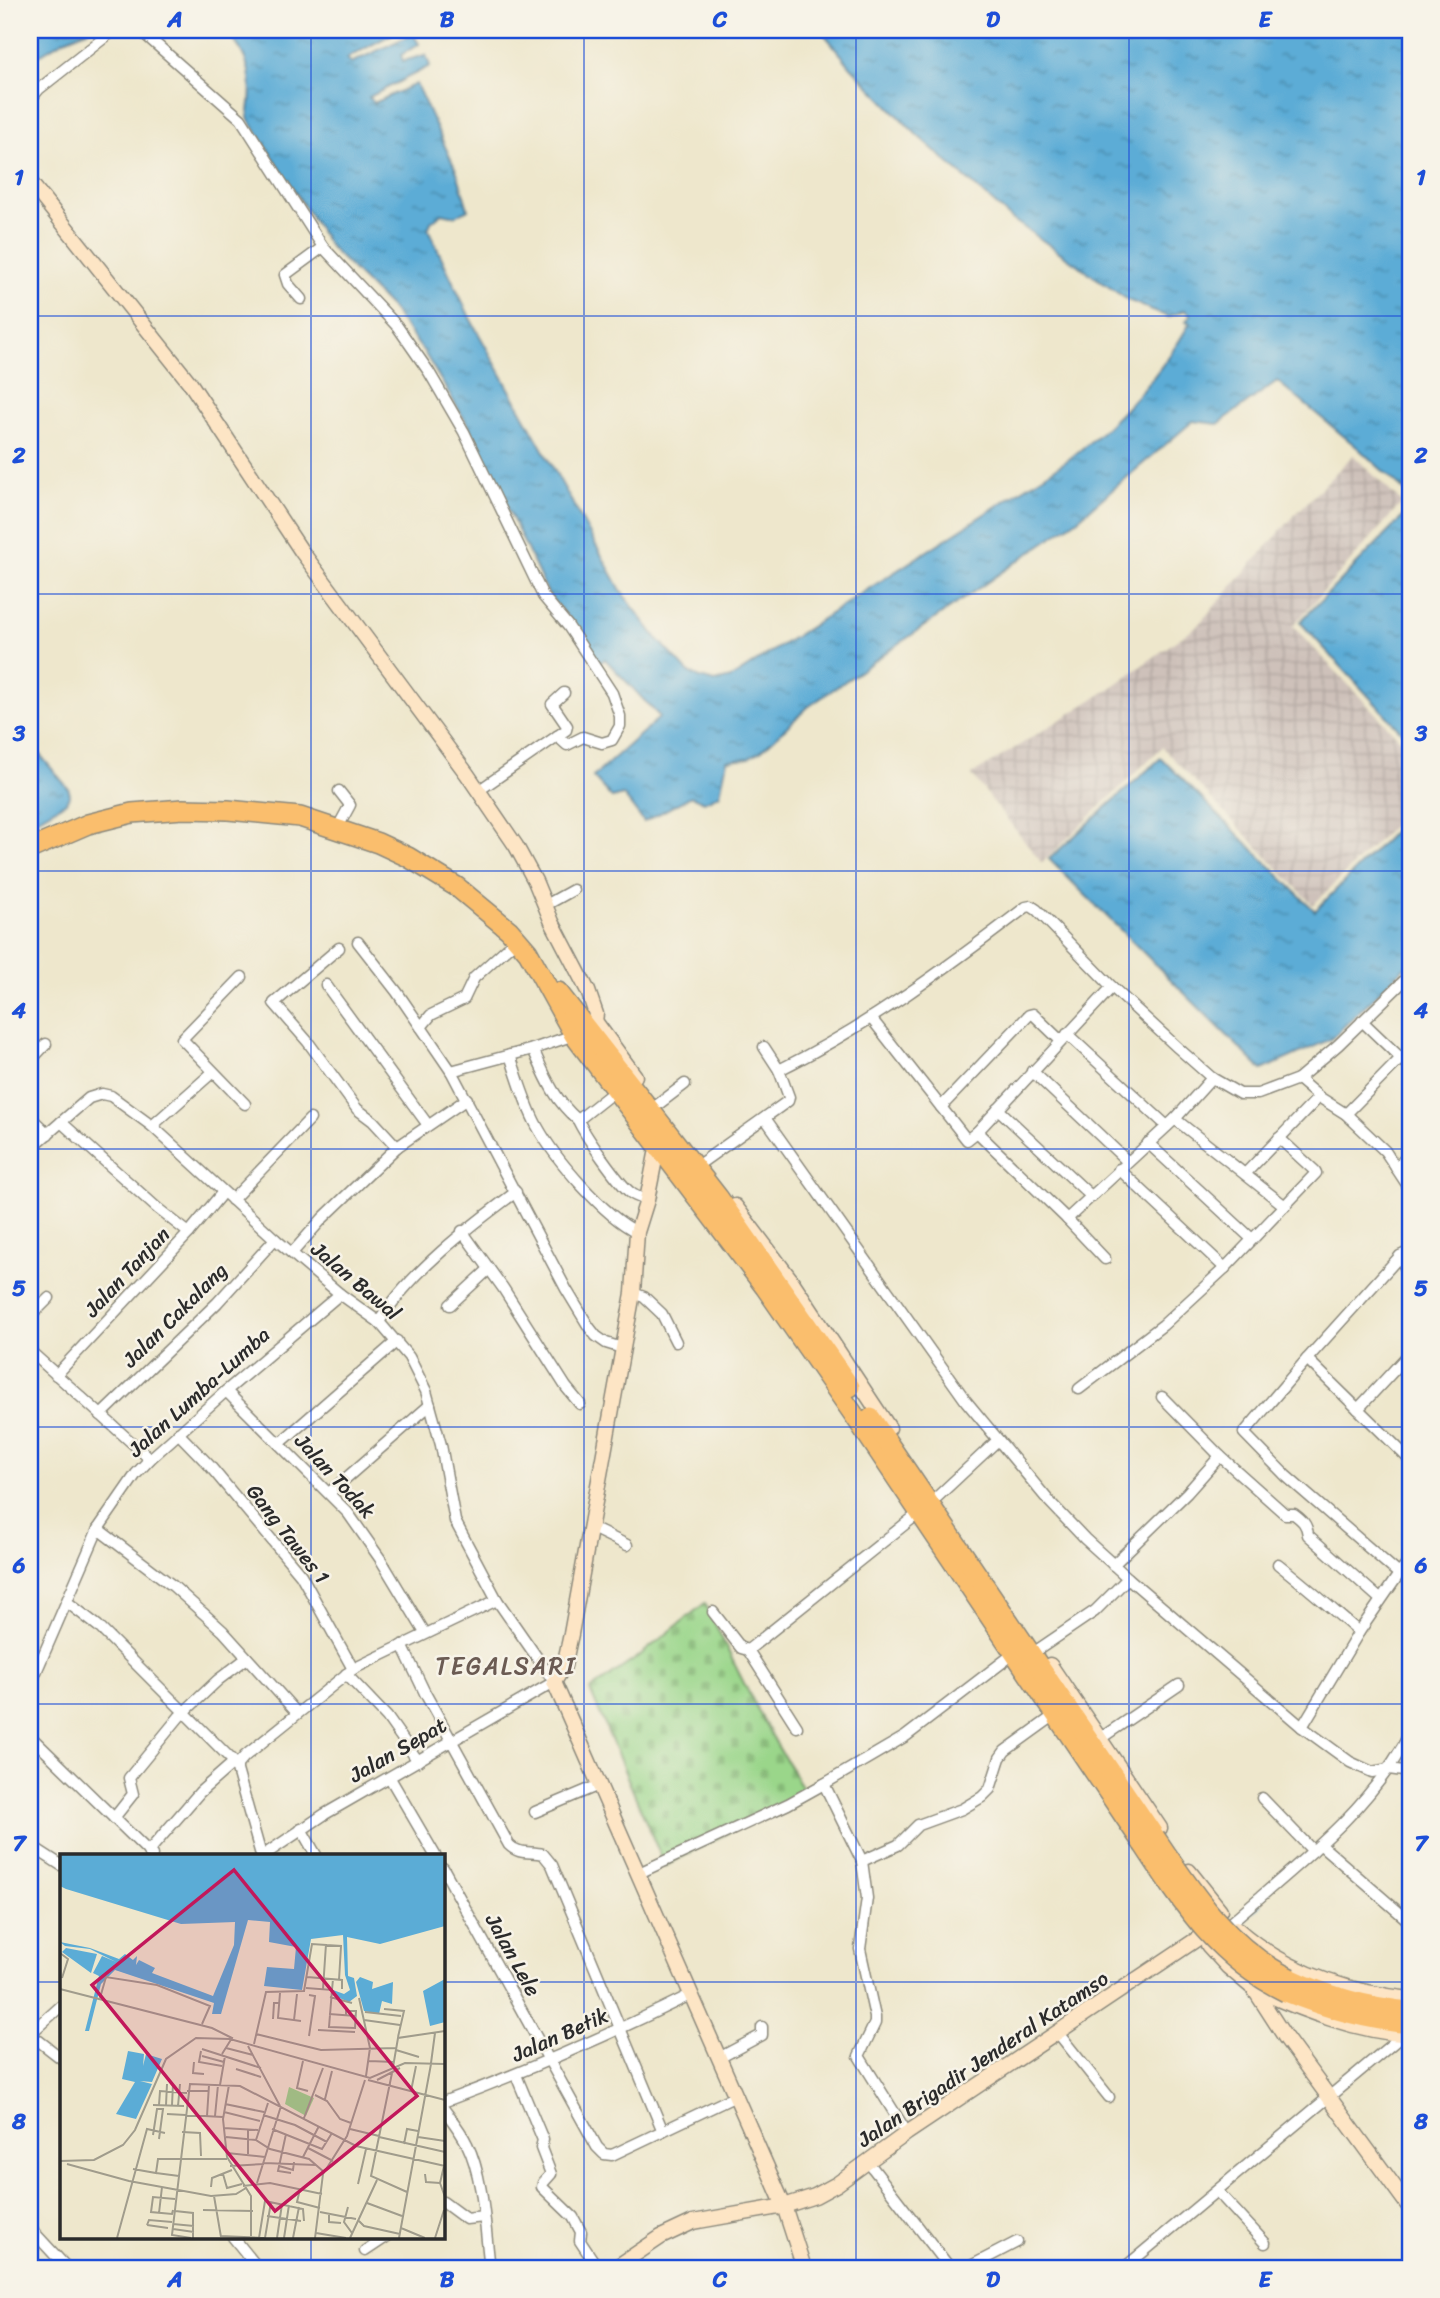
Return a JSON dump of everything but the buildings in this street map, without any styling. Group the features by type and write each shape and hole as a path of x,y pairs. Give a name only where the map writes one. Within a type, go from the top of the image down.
{"highway":[{"path":"30,849 88,824 132,813 183,809 228,810 300,817 378,843 408,857 457,887 485,909 528,952 541,975 558,992 718,1197 778,1281 954,1537 1149,1840 1189,1913 1208,1935 1252,1973 1358,2002 1410,2011"},
{"path":"586,1028 616,1090 765,1287 1149,1840"},
{"path":"1288,1985 1351,2016 1408,2031"}],"street":[{"path":"30,100 39,89 114,30"},
{"path":"140,30 241,119 323,247 397,326 429,372 464,432 543,596 568,626 616,702 620,726 612,740 602,743 583,737 567,745 557,736"},
{"path":"30,182 190,383 302,552 478,791 522,856 588,991 596,1014 586,1028 533,1049 451,1071"},
{"path":"301,299 288,284 285,275 323,247"},
{"path":"478,791 567,727 552,704 564,693"},
{"path":"330,827 350,805 340,791"},
{"path":"546,905 573,890"},
{"path":"779,1070 871,1018 1031,906 1112,987 1212,1078 1240,1094 1267,1092 1298,1079 1338,1045 1410,975"},
{"path":"421,1027 431,1015 464,999 474,978 517,939"},
{"path":"358,942 397,992 451,1071 589,1327 606,1343 622,1348"},
{"path":"339,948 275,999 274,1003 308,1042 357,1108 397,1147"},
{"path":"242,977 183,1039 245,1104"},
{"path":"326,985 428,1125"},
{"path":"871,1018 967,1140 980,1136 998,1109 1112,987"},
{"path":"941,1107 1029,1015 1033,1014 1171,1123 1245,1174 1285,1206"},
{"path":"1362,1021 1410,1067"},
{"path":"586,1028 656,1106 791,1280 1185,1864 1230,1923 1263,1950 1292,1968 1334,1984 1410,1999"},
{"path":"30,1061 46,1044"},
{"path":"701,1163 788,1101 779,1070 764,1047"},
{"path":"533,1049 551,1089 567,1111 578,1119 586,1136 620,1183 631,1193 647,1200"},
{"path":"510,1055 527,1104 548,1143 610,1213 637,1232"},
{"path":"1346,1114 1401,1058"},
{"path":"1032,1071 1225,1268"},
{"path":"152,1126 213,1072"},
{"path":"1067,1219 1171,1123 1212,1078"},
{"path":"1298,1079 1319,1097 1346,1114 1385,1151 1410,1189"},
{"path":"656,1106 685,1084"},
{"path":"578,1119 616,1090"},
{"name":"Jalan Bawal","path":"30,1149 45,1131 61,1122 89,1098 102,1094 118,1100 152,1126 275,1239 340,1294 379,1322 409,1357 430,1405 441,1445 455,1521 497,1600 554,1682"},
{"path":"1245,1174 1319,1097"},
{"path":"292,1253 397,1147 467,1099"},
{"path":"998,1109 1091,1196"},
{"path":"31,1118 45,1131"},
{"path":"765,1118 967,1401 1048,1500 1128,1578 1302,1727 1363,1769 1372,1772 1398,1770"},
{"path":"232,1200 310,1119"},
{"path":"61,1122 189,1233"},
{"path":"980,1136 1105,1259"},
{"path":"1079,1388 1163,1325 1225,1268 1316,1172 1279,1139"},
{"path":"1148,1143 1252,1240"},
{"path":"657,1147 647,1200 637,1232 632,1293 564,1666 554,1682 784,2206 804,2268"},
{"path":"657,1147 914,1517 1048,1720 1200,1937 1228,1967 1254,1989 1289,2005 1339,2022 1408,2031"},
{"path":"1396,1168 1410,1154"},
{"name":"Jalan Tanjan","path":"56,1375 189,1233 223,1192"},
{"path":"379,1322 409,1284 462,1231 516,1192"},
{"path":"462,1231 580,1404"},
{"name":"Jalan Cakalang","path":"101,1415 217,1303 275,1239"},
{"path":"1405,1254 1410,1278"},
{"path":"1399,1574 1286,1476 1244,1433 1307,1359 1405,1254"},
{"path":"450,1305 489,1269"},
{"path":"632,1293 644,1297 662,1314 676,1342"},
{"name":"Jalan Lumba-Lumba","path":"30,1686 98,1529 122,1492 150,1459 178,1433 340,1294"},
{"path":"30,1317 49,1298"},
{"path":"279,1444 397,1341"},
{"path":"30,1351 150,1459"},
{"path":"1358,1409 1410,1353"},
{"path":"1307,1359 1358,1409 1408,1452"},
{"name":"Jalan Todak","path":"226,1391 360,1527 425,1633"},
{"path":"1162,1397 1220,1456 1285,1514 1294,1514 1307,1525 1308,1535 1380,1599"},
{"path":"329,1493 430,1405"},
{"name":"Gang Tawes 1","path":"178,1433 301,1575 350,1671 418,1761"},
{"path":"936,1498 998,1440"},
{"path":"1113,1564 1187,1493 1220,1456"},
{"path":"748,1650 914,1517"},
{"path":"590,1527 627,1545"},
{"path":"98,1529 173,1587 223,1632 297,1713"},
{"path":"1302,1727 1380,1599 1410,1561"},
{"path":"1278,1564 1359,1632"},
{"path":"1039,1649 1095,1611 1128,1578"},
{"path":"30,1736 150,1854 200,1791 350,1671 497,1600"},
{"path":"68,1602 98,1626 235,1764 263,1854"},
{"path":"713,1612 741,1648 748,1650 797,1727"},
{"path":"402,1646 509,1845 524,1853 543,1854 549,1860 662,2129 736,2096"},
{"path":"114,1818 133,1794 129,1778 184,1713 218,1680 247,1658"},
{"path":"639,1873 788,1804 824,1784 906,1736 1008,1658"},
{"name":"Jalan Sepat","path":"264,1854 301,1829 554,1682"},
{"path":"1101,1738 1179,1685"},
{"path":"862,1861 898,1845 918,1825 962,1809 982,1797 990,1789 1005,1751 1048,1720"},
{"path":"1230,1923 1321,1848 1398,1770 1410,1733"},
{"path":"390,1778 434,1854"},
{"path":"824,1784 862,1861 867,1898 860,1949 875,2023 859,2056 907,2133"},
{"path":"535,1812 599,1785"},
{"path":"1262,1798 1410,1922"},
{"path":"301,1829 315,1854"},
{"path":"30,1845 60,1864"},
{"name":"Jalan Lele","path":"447,1884 597,2147 604,2154 612,2155 662,2129"},
{"name":"Jalan Brigadir Jenderal Katamso","path":"615,2268 661,2237 692,2222 784,2206 815,2196 837,2184 907,2133 1200,1937"},
{"path":"1263,1950 1254,1989 1285,2037 1410,2208"},
{"name":"Jalan Betik","path":"444,2105 622,2029 690,1995"},
{"path":"59,2012 30,2034 60,2057"},
{"path":"719,2058 762,2035 762,2027"},
{"path":"1124,2268 1408,2031"},
{"path":"1058,2033 1109,2097"},
{"path":"516,2075 543,2140 541,2148 551,2174 542,2186 573,2217 581,2232 580,2241 598,2268"},
{"path":"444,2107 473,2158 490,2268"},
{"path":"869,2162 950,2268"},
{"path":"1217,2191 1265,2243"},
{"path":"444,2203 466,2219 484,2217"},
{"path":"30,2228 68,2268"},
{"path":"234,2238 258,2268"},
{"path":"365,2250 384,2238"},
{"path":"967,2268 1017,2242"}],"shaded area":[{"path":"1353,455 1402,503 1293,626 1410,750 1410,809 1313,905 1162,747 1042,863 972,775 1111,688 1198,625 1294,516"}],"green space":[{"path":"705,1603 764,1722 805,1791 665,1866 590,1690 638,1657"}],"water":[{"path":"31,30 89,30 64,40 30,61"},
{"path":"225,30 390,30 392,34 347,58 351,63 413,34 419,44 401,55 403,61 426,55 430,66 369,97 374,103 416,84 457,172 468,209 456,216 442,213 431,222 428,229 471,320 623,594 656,637 688,672 715,682 731,678 1068,460 1136,398 1165,362 1190,323 1186,321 1191,315 1185,310 1168,317 1128,300 1012,219 917,135 851,67 821,30 1410,30 1410,500 1406,492 1358,448 1277,381 1218,424 1193,421 1078,519 808,707 762,750 748,758 727,760 720,794 704,802 691,796 644,822 623,795 612,798 593,777 660,717 605,659 598,664 572,622 549,596 471,430 424,352 390,307 331,248 248,118 251,93 249,71 241,50"},
{"path":"1410,500 1410,741 1300,622 1404,516"},
{"path":"30,743 68,788 70,794 66,802 30,823"},
{"path":"1161,758 1315,911 1410,815 1410,962 1331,1039 1262,1070 1049,859"}],"waterway":[{"path":"1239,1924 1260,1904"}],"district":[{"name":"TEGALSARI","path":"506,1666"}]}
